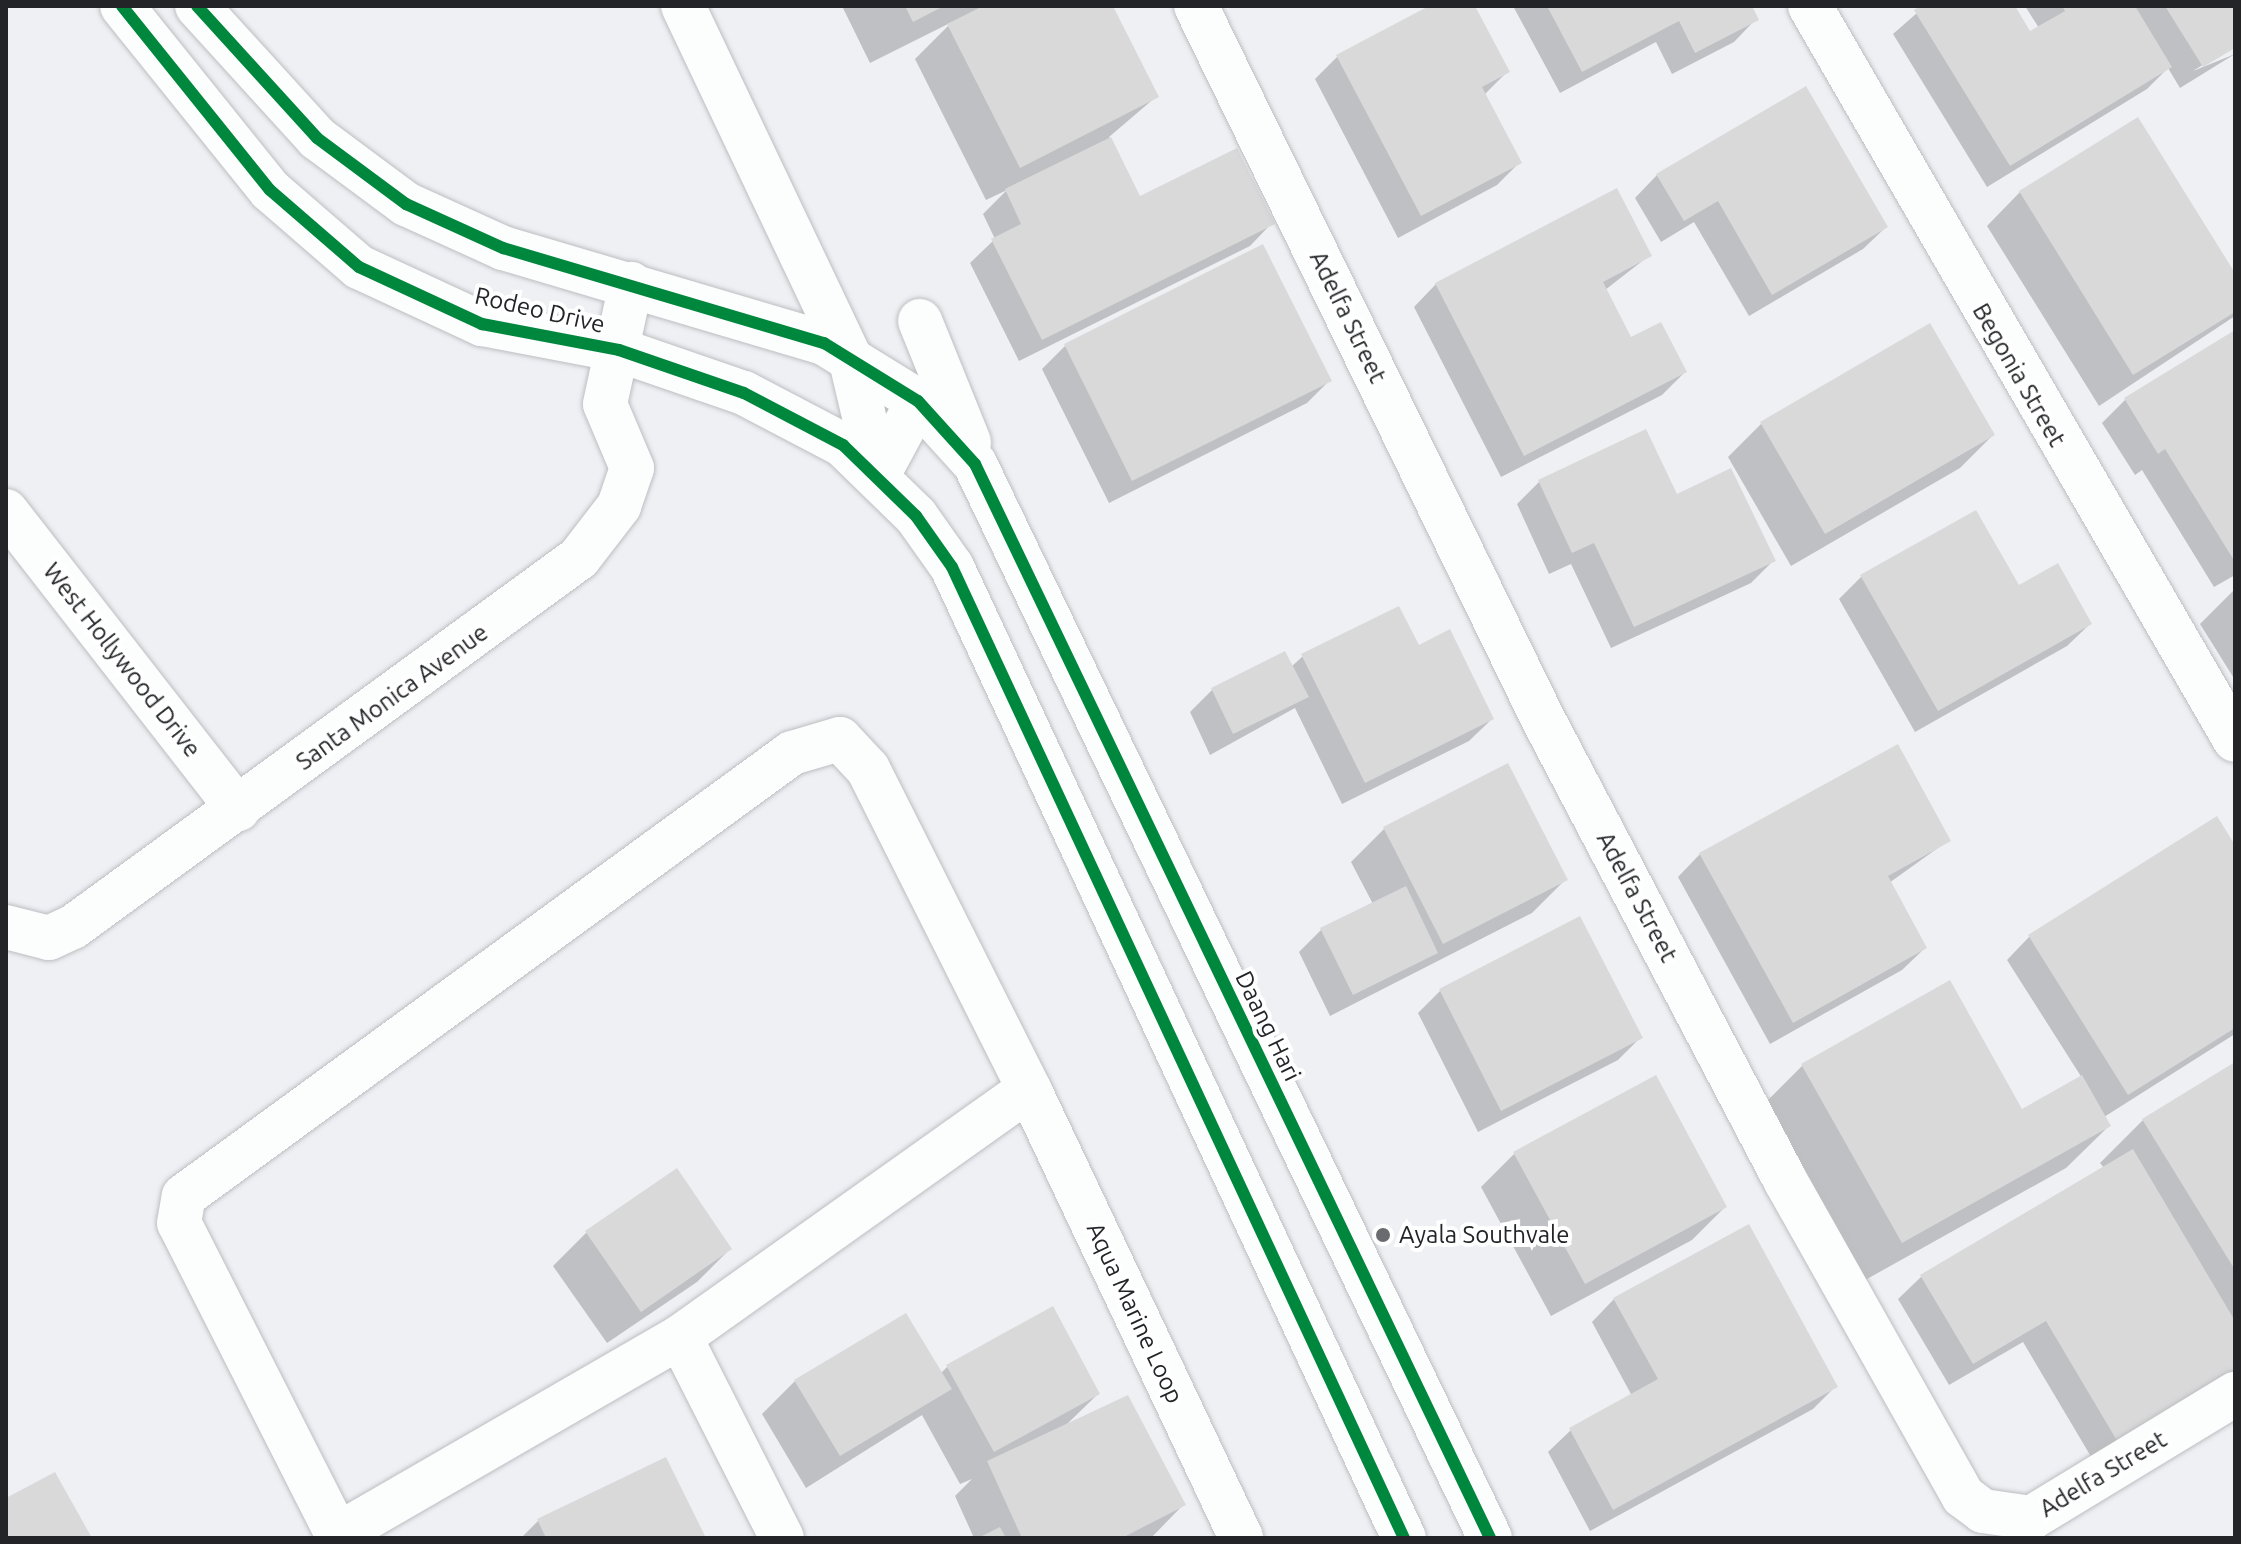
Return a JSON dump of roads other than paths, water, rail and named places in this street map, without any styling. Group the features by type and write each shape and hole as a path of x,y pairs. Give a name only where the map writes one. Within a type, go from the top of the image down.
{"street":[{"name":"Rodeo Drive","path":"122,6 270,190 359,267 482,324 619,350 744,393 843,445 878,475 952,567 1404,1538"},
{"name":"Rodeo Drive","path":"197,6 317,138 406,204 503,248 772,324 850,357 918,401 975,464 1006,534"},
{"path":"683,6 850,357 878,475"},
{"name":"Adelfa Street","path":"1196,6 1543,719 1785,1180 1963,1496 1983,1511 2031,1518 2235,1394"},
{"name":"Begonia Street","path":"1810,6 2235,740"},
{"name":"Santa Monica Avenue","path":"6,927 49,938 73,927 559,575 599,534 632,468 605,404 631,284"},
{"path":"920,321 1006,534"},
{"path":"878,475 918,401"},
{"name":"West Hollywood Drive","path":"6,511 238,809"},
{"name":"Daang Hari","path":"1006,534 1490,1538"},
{"name":"Aqua Marine Loop","path":"338,1536 179,1223 184,1196 792,753 840,739 868,769 1029,1089 1241,1538"},
{"path":"338,1536 680,1337 1029,1089"},
{"path":"680,1337 782,1538"}],"place":[{"name":"Ayala Southvale","path":"1383,1235"}]}
